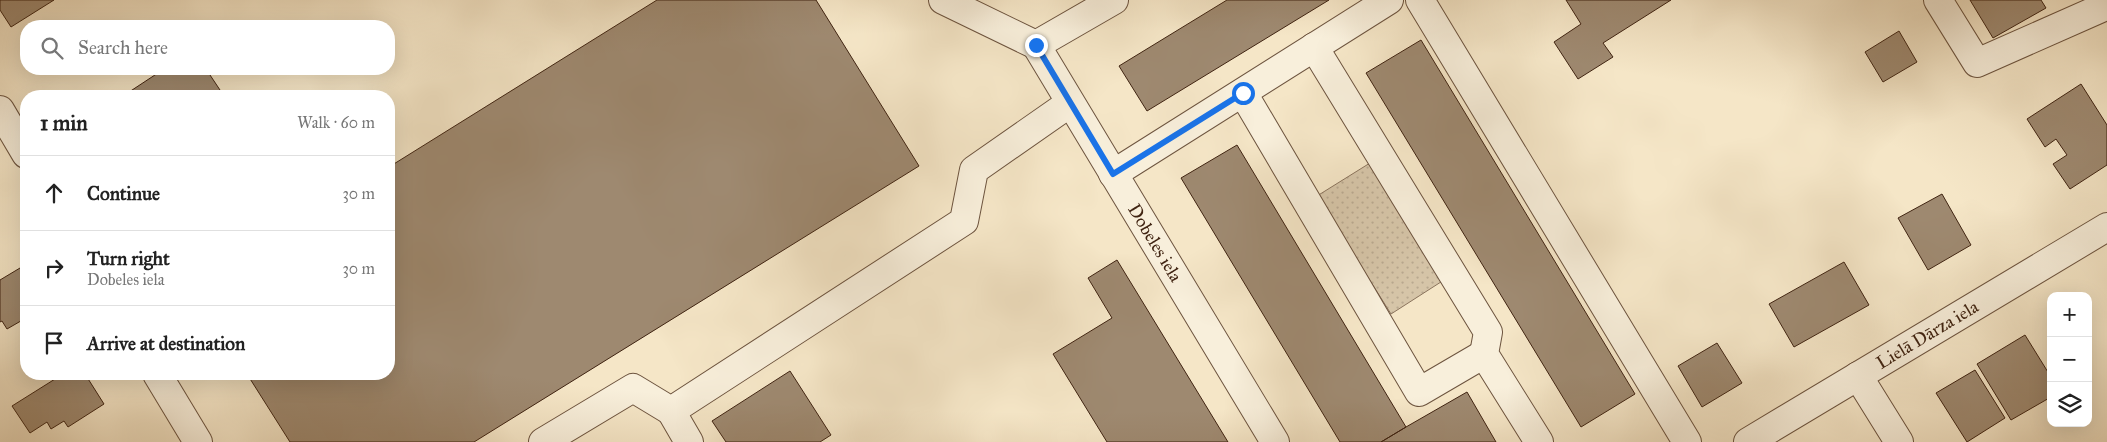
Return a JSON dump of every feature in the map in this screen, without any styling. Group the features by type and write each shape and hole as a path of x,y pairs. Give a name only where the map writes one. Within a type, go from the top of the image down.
{"street":[{"path":"943,0 1036,45 1114,0"},
{"path":"1113,174 1389,0"},
{"path":"1420,0 1687,442"},
{"path":"1938,0 1977,63 2107,6 2103,0"},
{"name":"Dobeles iela","path":"1036,45 1275,442"},
{"path":"1314,47 1488,332 1484,354 1539,442"},
{"path":"1243,93 1419,392 1484,354"},
{"path":"671,411 964,221 974,170 1070,102"},
{"path":"0,110 20,144"},
{"name":"Lielā Dārza iela","path":"1748,442 2107,227"},
{"path":"1858,376 1899,442"},
{"path":"161,380 198,442"},
{"path":"543,442 633,388 671,411 689,442"}],"shaded area":[{"path":"1370,163 1444,280 1391,314 1317,196"}],"building":[{"path":"0,0 54,0 11,27 0,10"},
{"path":"657,0 816,0 919,166 474,442 290,442 251,380 395,380 395,163"},
{"path":"1227,0 1329,0 1147,111 1119,66"},
{"path":"1566,0 1671,0 1603,43 1613,57 1578,79 1554,42 1581,24"},
{"path":"1970,0 2041,0 2046,8 1993,38"},
{"path":"1899,31 1917,62 1883,82 1865,52"},
{"path":"1421,40 1635,394 1581,427 1366,73"},
{"path":"155,75 210,75 220,90 132,90"},
{"path":"2081,84 2107,125 2107,165 2070,189 2053,164 2067,155 2056,139 2045,147 2027,119"},
{"path":"1237,145 1406,427 1381,442 1340,442 1181,178"},
{"path":"1942,194 1971,245 1928,270 1898,218"},
{"path":"1117,260 1228,442 1107,442 1053,354 1112,318 1088,278"},
{"path":"1844,262 1869,305 1794,347 1769,304"},
{"path":"20,268 20,321 7,329 2,321 0,322 0,280"},
{"path":"2025,335 2047,371 2047,399 2011,420 1977,364"},
{"path":"1717,343 1742,383 1702,407 1678,366"},
{"path":"1975,370 2005,418 1967,442 1936,393"},
{"path":"790,371 831,435 820,442 726,442 712,421"},
{"path":"53,380 89,380 104,404 68,427 64,421 51,429 47,422 30,433 12,406"},
{"path":"1467,392 1496,442 1381,442 1406,427"}],"route":[{"path":"1036,45 1113,174 1243,93"}]}
